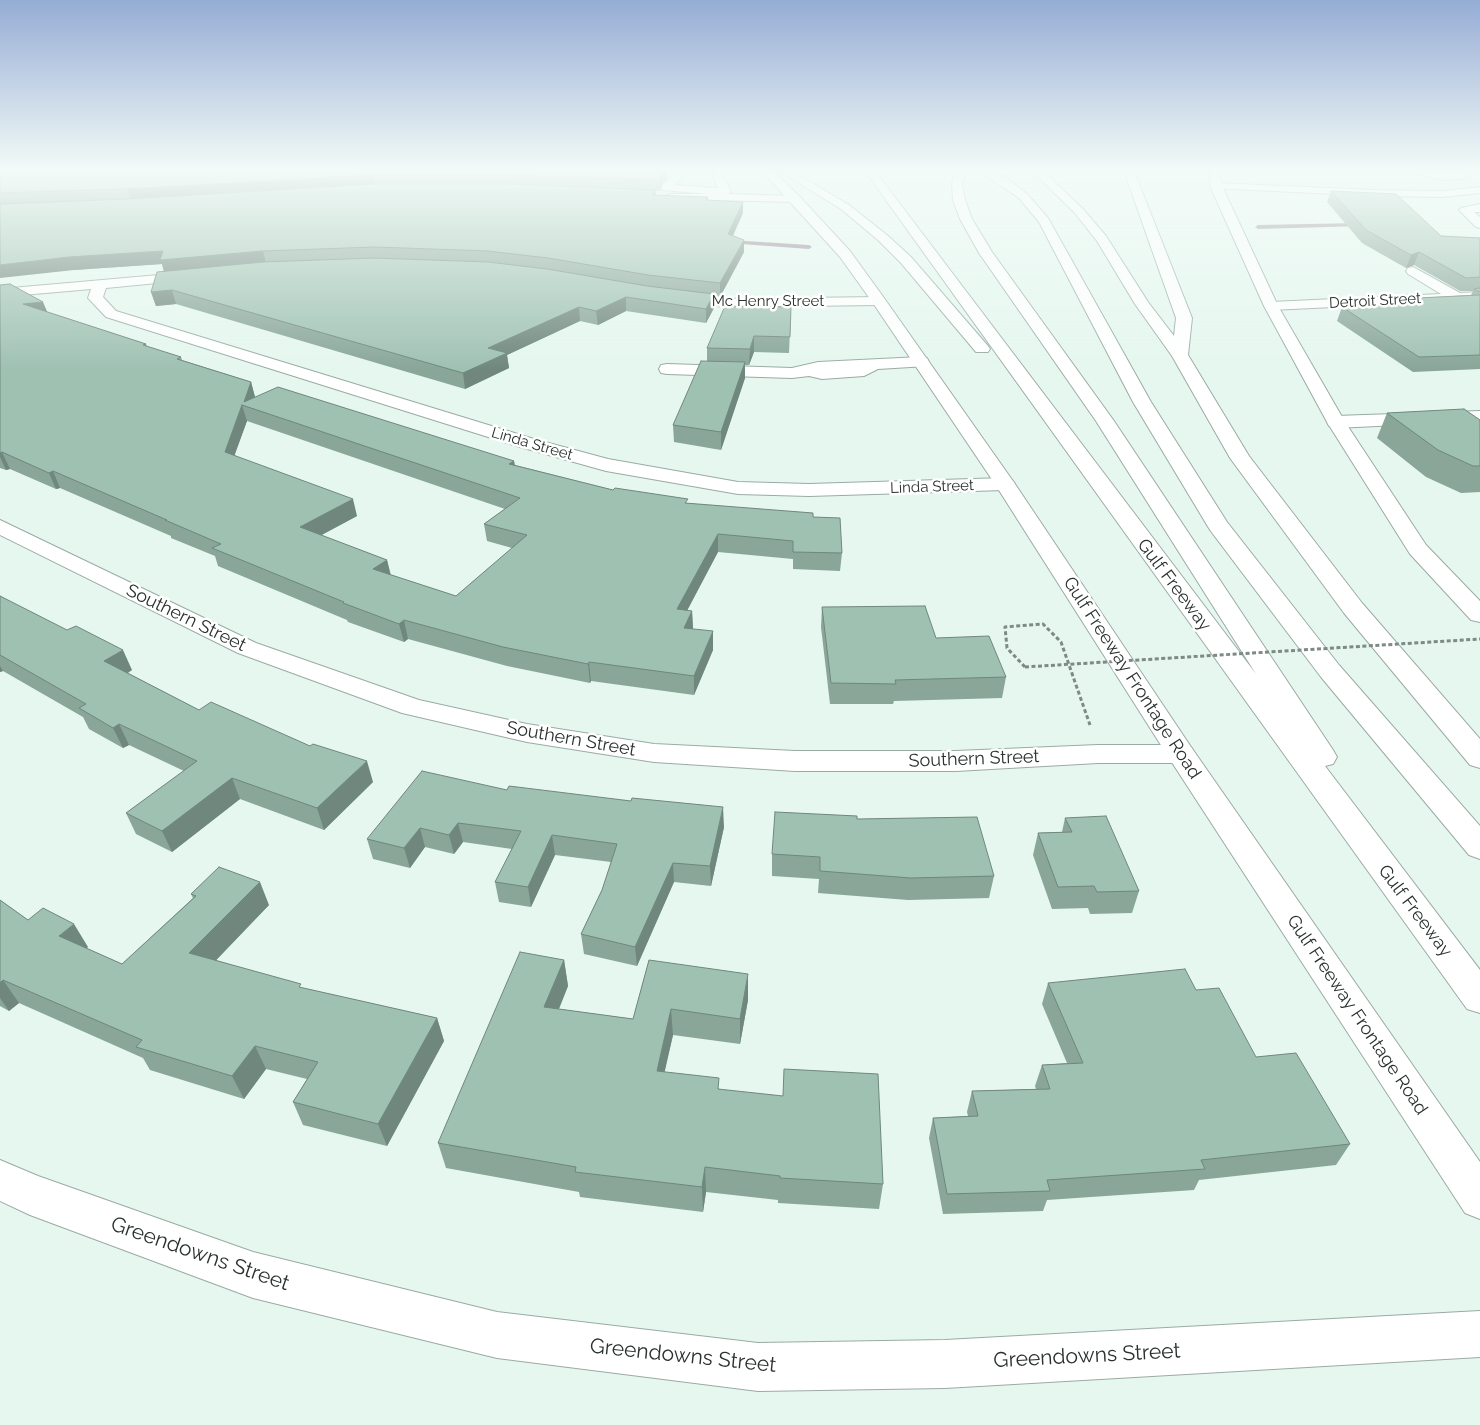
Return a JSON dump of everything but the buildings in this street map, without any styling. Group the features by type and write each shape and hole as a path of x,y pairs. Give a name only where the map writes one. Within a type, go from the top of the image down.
{"main road":[{"name":"Gulf Freeway Frontage Road","path":"830,238 845,254 879,301 1005,484 1182,754 1480,1198"},
{"path":"882,238 900,255 1134,530"},
{"name":"Gulf Freeway","path":"919,238 1477,994"},
{"path":"977,238 1105,421 1477,994"},
{"path":"1053,238 1142,402 1218,525 1330,671 1480,847"},
{"path":"1092,238 1180,355 1240,458 1353,608 1480,758"},
{"path":"1101,238 1142,304"},
{"path":"1154,238 1184,318 1180,355"},
{"path":"1241,238 1271,306 1336,422 1418,549 1480,615"},
{"path":"1413,271 1457,298"},
{"path":"0,293 207,274"},
{"name":"Linda Street","path":"100,284 95,298 111,314 527,443 606,465 738,488 809,490 1005,484"},
{"name":"Mc Henry Street","path":"664,296 725,303 879,301"},
{"name":"Detroit Street","path":"1271,306 1480,296"},
{"path":"667,369 792,373 809,371 818,367 858,364 872,366 921,362"},
{"path":"1336,422 1480,416"},
{"name":"Southern Street","path":"0,527 256,651 412,707 527,733 654,753 795,761 956,761 1098,754 1182,754"},
{"path":"0,550 26,539"},
{"name":"Greendowns Street","path":"0,1180 30,1194 253,1276 497,1335 758,1367 945,1364 1480,1334"}],"path":[{"path":"1098,754 1086,711 1061,642 1043,624 1006,627 1007,648 1025,667 1480,639"}],"waterway":[{"path":"730,242 809,247"}]}
